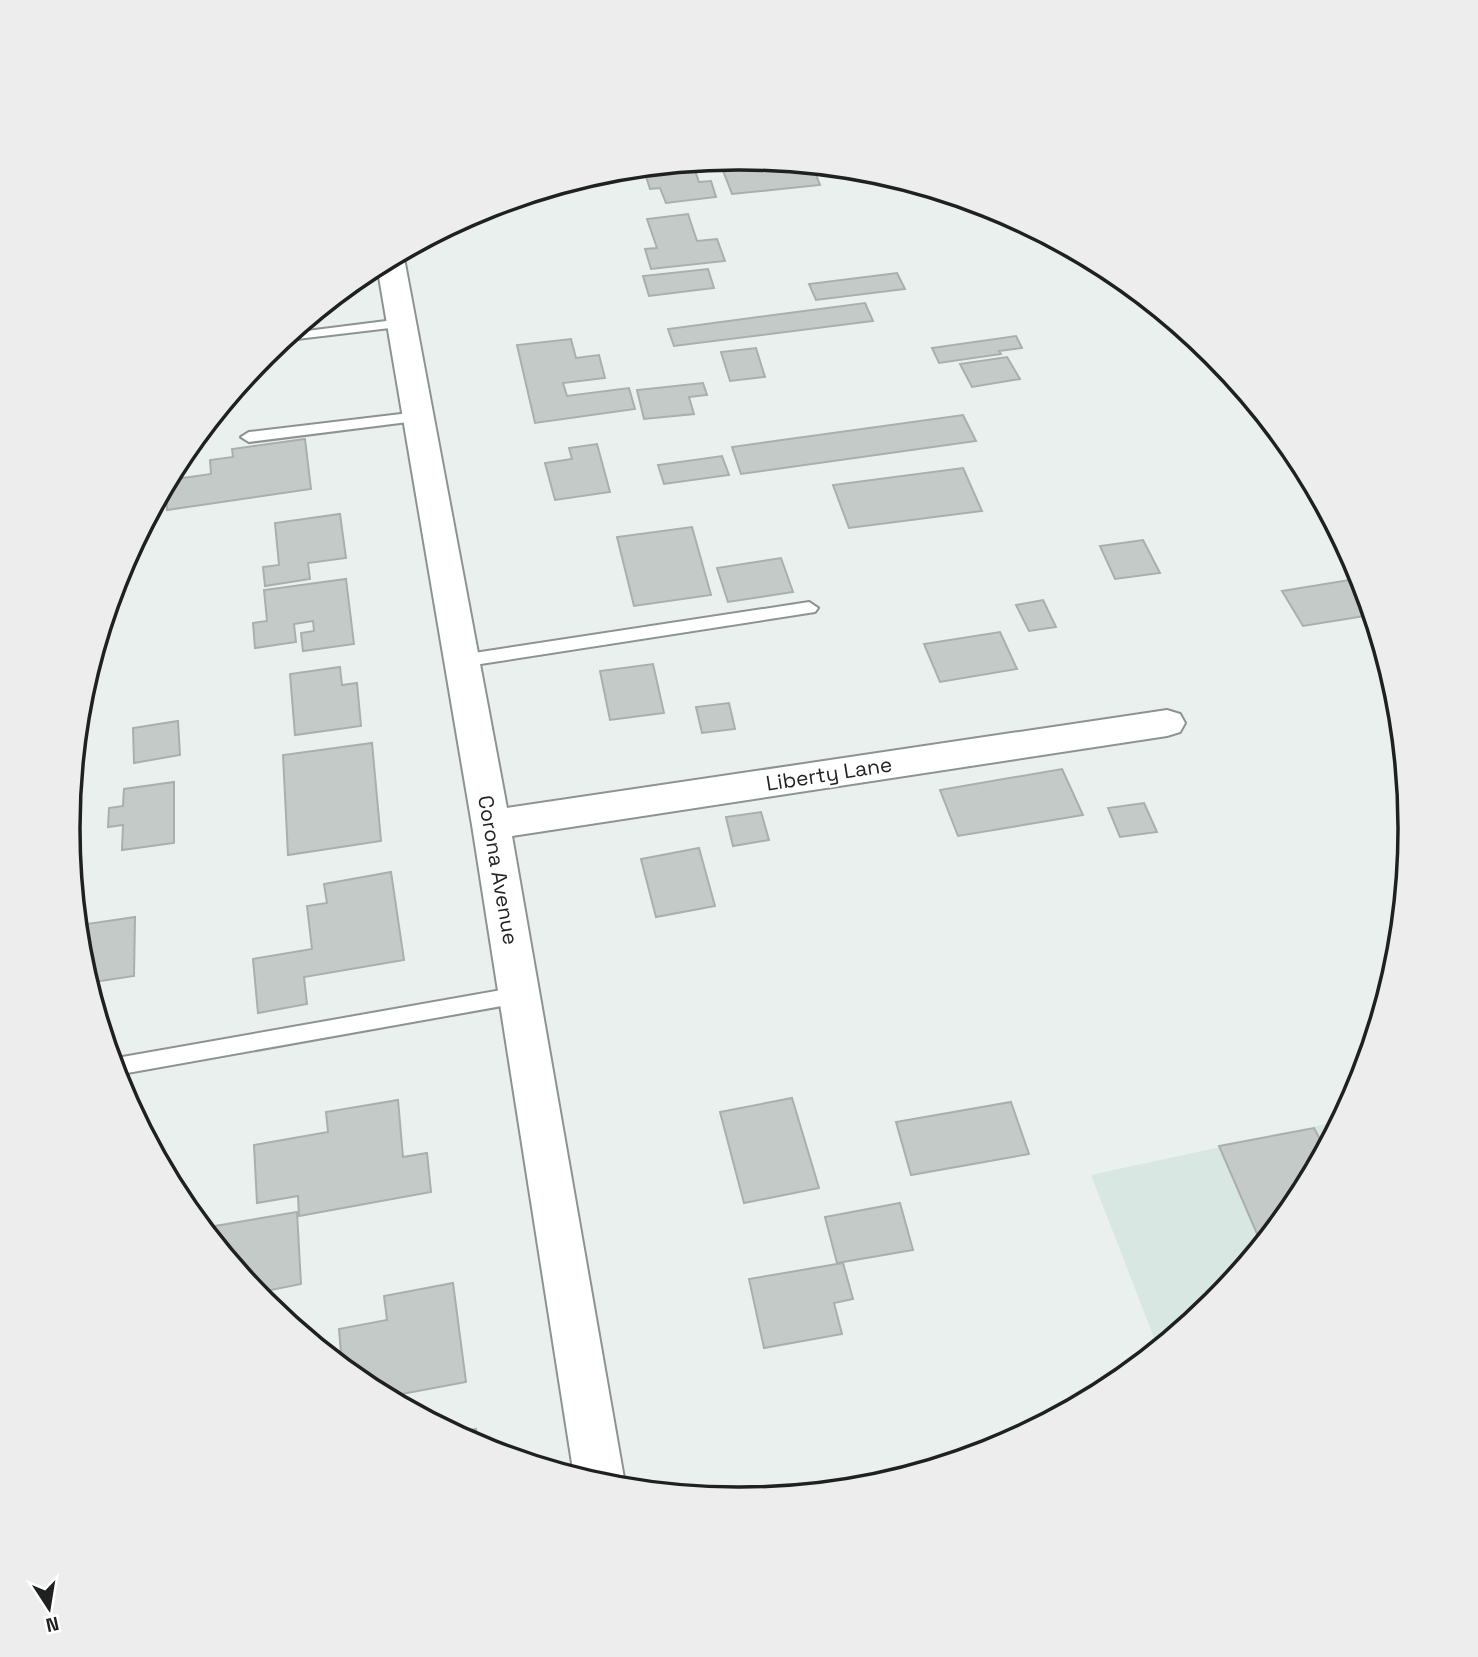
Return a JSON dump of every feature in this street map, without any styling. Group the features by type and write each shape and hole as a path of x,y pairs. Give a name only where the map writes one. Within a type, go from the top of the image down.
{"street":[{"name":"Corona Avenue","path":"392,269 491,825 598,1471"},
{"name":"Liberty Lane","path":"491,825 1167,723"}],"lane":[{"path":"302,336 402,323"},
{"path":"249,436 418,417"},
{"path":"461,661 808,608"},
{"path":"125,1065 519,995"}],"shaded area":[{"path":"1328,1124 1287,1194 1234,1263 1205,1294 1155,1339 1091,1175"}],"building":[{"path":"723,170 782,171 816,175 820,185 732,194"},
{"path":"695,171 699,182 711,181 716,197 666,203 660,188 650,189 646,177"},
{"path":"688,214 697,241 717,239 725,261 651,269 645,249 657,248 647,219"},
{"path":"708,269 714,288 649,296 643,276"},
{"path":"897,273 905,289 816,300 809,284"},
{"path":"865,303 873,321 674,346 668,329"},
{"path":"1016,336 1022,348 999,351 1001,354 939,363 932,348"},
{"path":"571,339 576,358 599,355 605,378 563,383 567,396 629,388 635,409 535,423 517,345"},
{"path":"756,348 765,377 730,381 721,352"},
{"path":"1007,357 1020,379 972,387 960,364"},
{"path":"703,383 707,395 689,397 694,414 644,419 637,390"},
{"path":"963,415 976,441 741,474 732,447"},
{"path":"305,439 311,489 167,510 167,503 182,478 211,474 210,460 233,457 232,449"},
{"path":"597,444 610,492 555,500 545,463 572,459 569,448"},
{"path":"722,456 729,475 664,484 658,465"},
{"path":"963,468 982,511 849,528 833,485"},
{"path":"340,514 346,558 308,563 310,579 265,586 263,567 279,565 275,523"},
{"path":"692,527 711,595 634,606 617,537"},
{"path":"1143,540 1160,573 1115,579 1100,546"},
{"path":"781,558 793,592 728,602 717,568"},
{"path":"346,579 354,644 303,651 301,633 314,631 313,621 294,624 296,642 255,648 253,623 267,621 264,590"},
{"path":"1348,580 1363,616 1303,626 1282,591"},
{"path":"1043,600 1056,627 1029,631 1016,605"},
{"path":"1000,632 1017,669 940,682 924,644"},
{"path":"653,664 664,713 610,720 600,671"},
{"path":"340,667 342,685 357,683 361,726 295,735 290,674"},
{"path":"729,703 735,729 702,733 696,707"},
{"path":"178,721 180,755 134,763 133,728"},
{"path":"372,743 381,841 288,855 283,755"},
{"path":"1062,769 1083,815 958,836 940,790"},
{"path":"174,782 174,843 122,850 123,825 108,827 109,808 123,806 124,789"},
{"path":"1144,803 1157,832 1120,837 1108,808"},
{"path":"761,812 769,840 733,846 726,817"},
{"path":"699,848 715,906 656,917 641,859"},
{"path":"391,872 404,960 304,977 307,1004 258,1013 253,959 312,949 307,906 327,903 324,884"},
{"path":"135,917 134,976 99,981 88,924"},
{"path":"792,1098 819,1188 744,1203 720,1112"},
{"path":"398,1100 403,1157 427,1153 431,1192 299,1216 298,1196 257,1203 254,1145 328,1132 326,1112"},
{"path":"1011,1102 1029,1154 911,1175 896,1122"},
{"path":"1314,1128 1320,1139 1287,1194 1257,1234 1219,1146"},
{"path":"900,1203 913,1250 837,1263 825,1217"},
{"path":"297,1212 301,1284 270,1290 215,1226"},
{"path":"843,1263 853,1299 834,1303 842,1334 764,1348 749,1279"},
{"path":"453,1283 466,1382 402,1394 341,1353 339,1329 387,1320 384,1296"}]}
